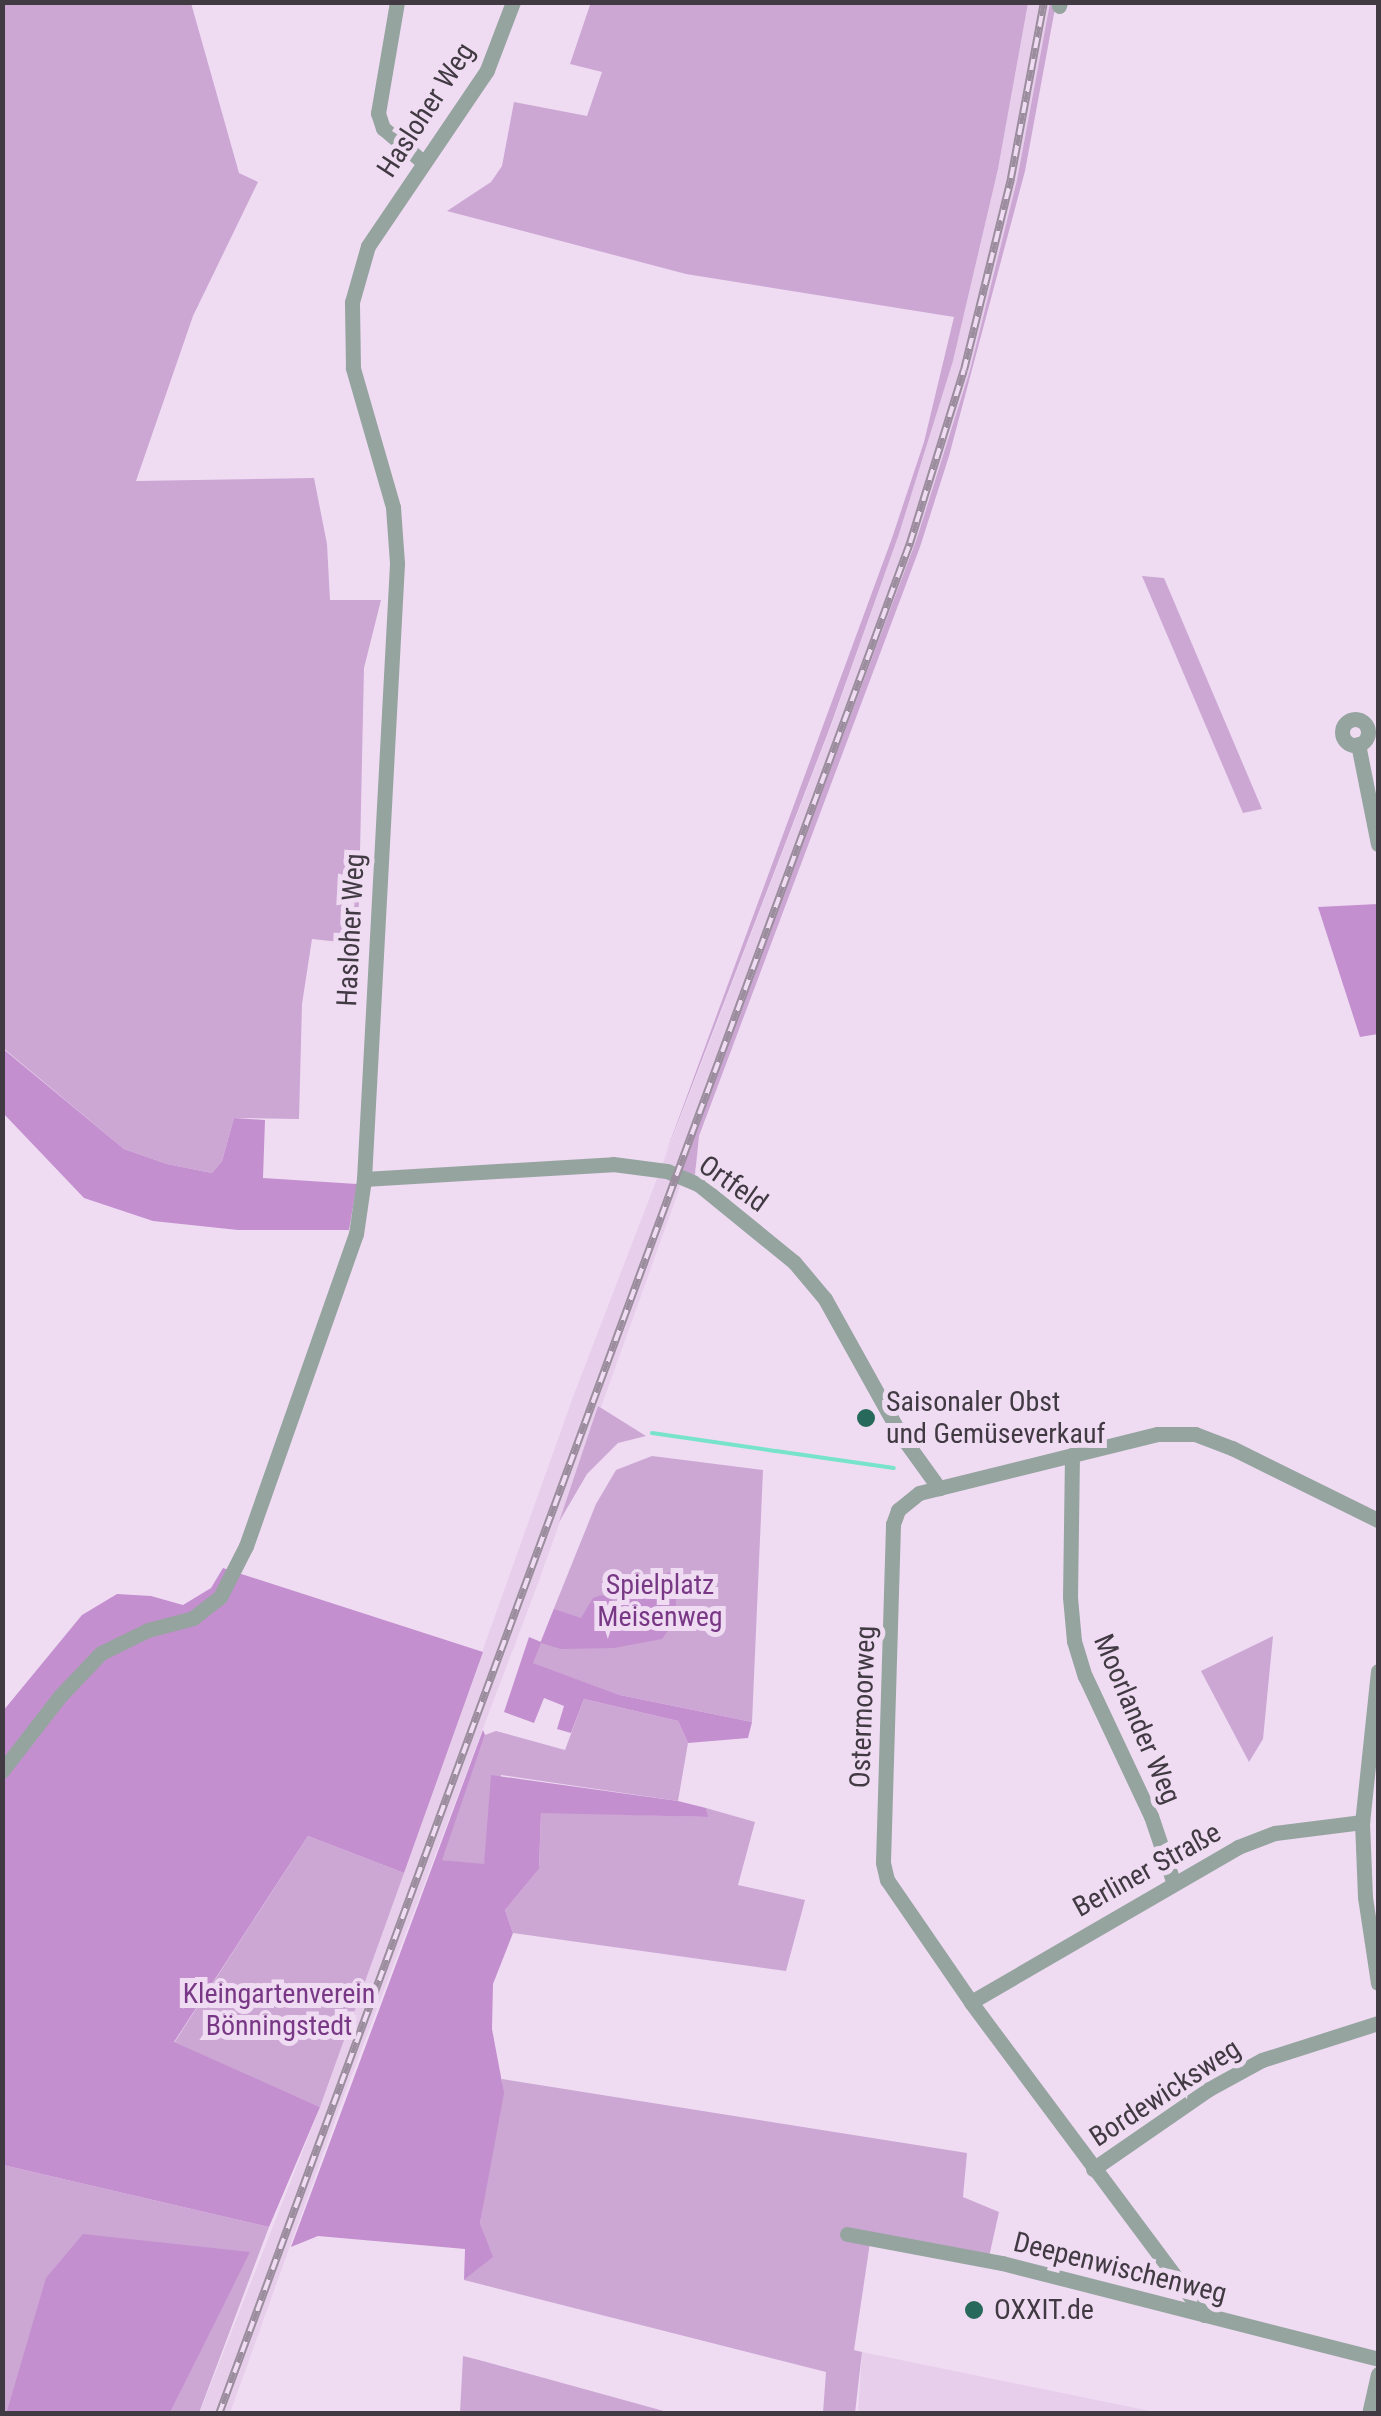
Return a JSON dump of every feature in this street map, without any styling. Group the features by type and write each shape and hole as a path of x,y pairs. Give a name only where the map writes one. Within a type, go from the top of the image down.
{"street":[{"path":"397,2 378,113 383,128 423,162"},
{"name":"Hasloher Weg","path":"2,1771 60,1696 101,1653 148,1630 193,1618 220,1596 246,1546 356,1234 364,1179 398,563 393,507 353,368 352,302 368,246 486,70 513,2"},
{"path":"1358,744 1378,844"},
{"name":"Ortfeld","path":"364,1179 613,1164 667,1172 698,1184 794,1262 825,1298 900,1434 940,1488"},
{"name":"Ostermoorweg","path":"1204,2315 971,2002 887,1880 883,1862 893,1524 898,1510 920,1493 1158,1434 1195,1434 1378,1520"},
{"name":"Moorlander Weg","path":"1072,1455 1070,1597 1074,1641 1085,1676 1152,1816 1173,1881"},
{"path":"1377,1972 1362,1822 1378,1671"},
{"name":"Berliner Straße","path":"971,2002 1173,1881 1275,1833 1362,1822"},
{"name":"Bordewicksweg","path":"1094,2169 1209,2088 1262,2060 1378,2023"},
{"name":"Deepenwischenweg","path":"847,2234 1002,2263 1378,2359"},
{"path":"1370,2414 1378,2374"}],"shaded area":[{"path":"1028,3 1050,3 1017,180 970,370 917,538 682,1168 685,1173 537,1586 344,2096 230,2413 199,2414 320,2107 573,1397 830,729 899,534 953,361 998,169"},
{"path":"862,2352 1160,2413 858,2413"}],"green space":[{"path":"591,2 1028,3 998,169 953,361 899,534 829,730 663,1161 892,538 924,442 954,317 686,274 447,211 491,182 502,166 514,102 587,116 602,72 570,64"},
{"path":"3,3 191,3 239,173 258,182 193,316 136,481 314,478 327,544 330,600 381,600 364,668 358,944 312,939 302,1004 299,1119 234,1118 222,1161 212,1173 167,1164 124,1149 3,1048"},
{"path":"1050,3 1056,3 1025,171 949,456 920,547 699,1136 695,1175 685,1173 681,1168 917,538 970,370 1017,180"},
{"path":"1142,576 1164,578 1262,809 1243,813"},
{"path":"1378,904 1378,1034 1360,1037 1318,907"},
{"path":"2,1048 124,1149 167,1164 212,1173 222,1161 234,1118 265,1120 263,1178 357,1184 349,1230 238,1230 153,1221 84,1198 3,1113"},
{"path":"598,1406 646,1436 618,1443 587,1474 559,1522"},
{"name":"Spielplatz Meisenweg","path":"652,1456 763,1470 752,1722 620,1695 532,1663 596,1504 616,1470"},
{"path":"223,1568 483,1652 404,1873 308,1836 174,2042 320,2107 269,2227 3,2165 3,1711 82,1615 117,1594 151,1596 183,1605 211,1588"},
{"path":"669,1572 677,1581 675,1621 662,1639 614,1648 561,1649 541,1643 533,1663 620,1695 752,1722 748,1738 688,1743 678,1721 584,1699 571,1733 557,1729 564,1706 544,1698 534,1723 504,1712 529,1637 541,1642 554,1609 581,1618 593,1598 602,1595 612,1599 614,1606"},
{"path":"1273,1636 1263,1739 1249,1762 1201,1671"},
{"path":"584,1699 678,1721 688,1743 678,1801 501,1775 484,1865 441,1860 485,1735 496,1731 565,1750"},
{"path":"483,1730 485,1735 442,1860 484,1864 491,1775 678,1801 706,1808 708,1817 541,1813 539,1869 505,1910 513,1933 493,1984 492,2029 504,2093 480,2223 493,2257 464,2280 465,2249 318,2236 291,2247"},
{"path":"706,1808 755,1822 738,1885 805,1900 786,1971 513,1933 505,1910 539,1869 541,1812 707,1817"},
{"name":"Kleingartenverein Bönningstedt","path":"308,1836 404,1873 320,2107 174,2043"},
{"path":"502,2079 967,2153 963,2197 999,2212 989,2257 871,2236 854,2350 862,2352 855,2413 823,2413 826,2372 464,2280 492,2257 480,2223"},
{"path":"3,2165 269,2227 199,2413 170,2413 249,2252 7,2411 30,2413 3,2413"},
{"path":"83,2234 250,2252 170,2413 7,2411 46,2278"},
{"path":"463,2356 479,2360 671,2413 460,2413"}],"waterway":[{"path":"652,1433 775,1451"},
{"path":"776,1451 894,1468"}],"railway":[{"path":"219,2414 910,543 964,370 1011,178 1044,2"}],"place":[{"name":"Saisonaler Obst und Gemüseverkauf","path":"866,1418"},
{"name":"OXXIT.de","path":"974,2310"}]}
